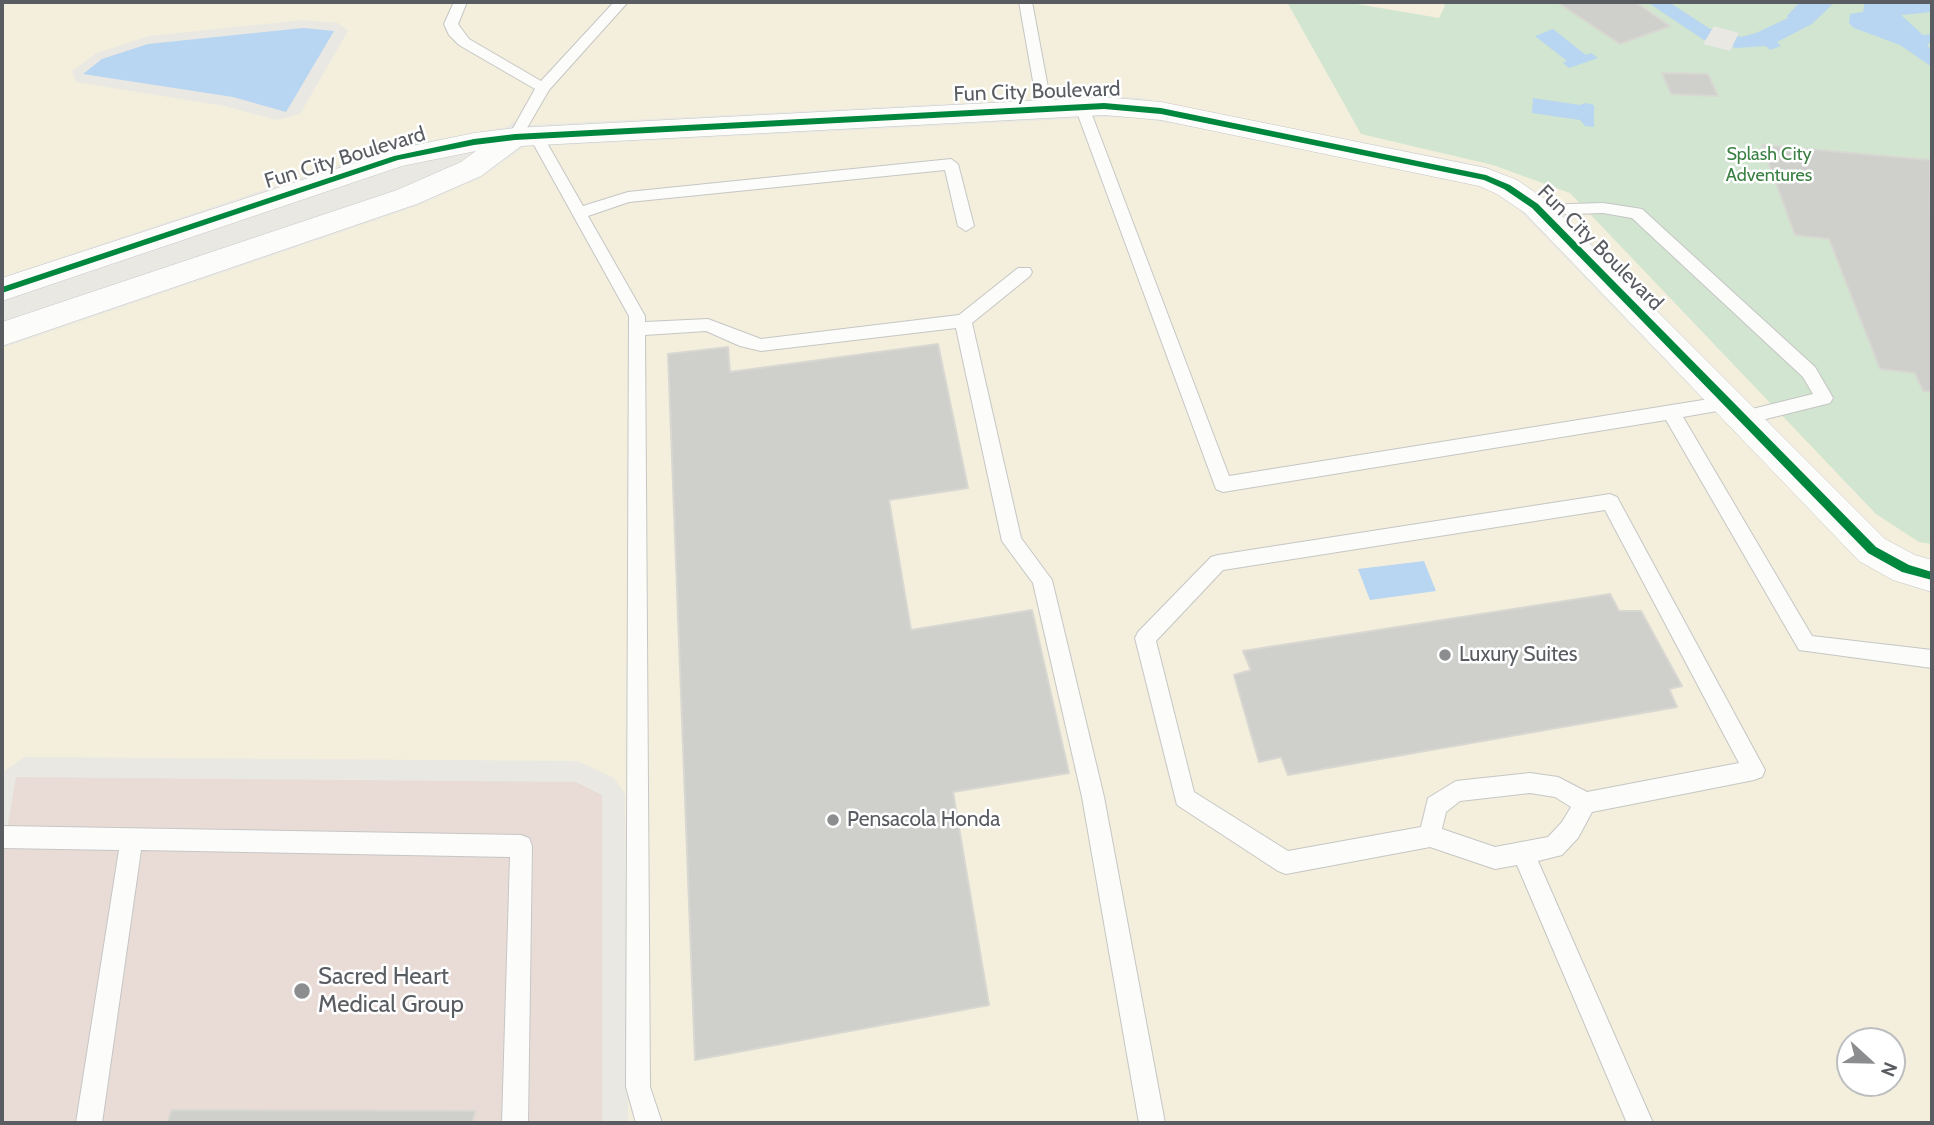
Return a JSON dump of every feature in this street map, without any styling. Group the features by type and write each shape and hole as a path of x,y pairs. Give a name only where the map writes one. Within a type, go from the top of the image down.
{"street":[{"name":"Fun City Boulevard","path":"2,290 397,158 474,142 526,136 1082,107 1127,107 1161,111 1486,178 1507,187 1538,210 1872,550 1906,569 1932,576"},
{"path":"2,334 407,197 471,169 526,136"}],"lane":[{"path":"460,2 451,24 454,32 464,42 543,88"},
{"path":"621,2 543,88 526,136 579,213 636,316 638,1087 649,1123"},
{"path":"1025,2 1045,109"},
{"path":"1082,107 1223,484 1671,412 1735,411 1824,398 1809,372 1637,213 1603,208 1538,210"},
{"path":"579,213 628,197 951,164 966,226"},
{"path":"637,329 708,325 746,342 761,345 963,321 1024,272"},
{"path":"963,321 1012,541 1042,580 1093,797 1152,1123"},
{"path":"1671,412 1806,644 1932,659"},
{"path":"1430,836 1436,806 1456,791 1530,783 1558,787 1585,803 1754,770 1610,502 1218,564 1145,638 1185,798 1286,863 1430,836 1495,858 1554,847 1570,830 1585,803"},
{"path":"2,837 521,846 515,1123"},
{"path":"89,1123 132,839"},
{"path":"1523,852 1640,1123"}],"shaded area":[{"path":"2,2 1932,2 1932,560 1919,557 1888,541 1552,204 1520,182 1487,167 1141,98 1103,96 531,125 513,122 507,127 390,148 2,277","holes":["303,20 338,23 348,31 300,114 277,120 224,106 76,82 72,71 97,53 149,36"]},
{"path":"1107,117 1139,118 1197,128 1481,187 1496,194 1519,210 1853,554 1895,581 1932,593 1932,1123 628,1123 625,794 614,778 577,761 24,757 2,773 2,348 414,207 480,178 524,147"},
{"name":"Sacred Heart Medical Group","path":"16,777 576,782 602,795 602,1123 2,1123 2,859"}],"green space":[{"name":"Splash City Adventures","path":"1287,2 1345,2 1439,18 1445,6 1442,2 1932,2 1932,544 1919,542 1876,514 1570,193 1493,165 1361,134"}],"water":[{"path":"1647,2 1669,2 1710,29 1741,37 1788,18 1800,2 1835,2 1812,24 1777,42 1781,46 1770,50 1766,46 1736,48 1704,40"},
{"path":"1865,2 1932,2 1932,12 1901,15 1923,35 1932,34 1932,41 1927,45 1932,51 1932,67 1900,45 1854,28 1849,23 1850,14 1863,12"},
{"path":"303,28 334,31 286,112 233,97 83,74 102,59 148,44"},
{"path":"1553,29 1586,55 1591,53 1598,58 1569,68 1563,63 1567,61 1535,36"},
{"path":"1533,98 1594,105 1594,127 1585,126 1580,120 1532,113"},
{"path":"1424,561 1436,591 1370,600 1358,569"}],"pier":[{"path":"1714,26 1739,33 1730,51 1703,44"}],"building":[{"path":"1557,2 1635,2 1670,26 1620,44"},
{"path":"1662,73 1708,74 1718,96 1671,94"},
{"path":"1762,145 1930,160 1932,392 1923,391 1915,373 1880,369 1829,239 1795,235"},
{"path":"938,344 968,488 889,500 911,630 1032,610 1069,773 953,792 989,1005 695,1060 668,354 728,347 730,372"},
{"path":"1610,594 1619,611 1641,611 1682,686 1669,689 1677,707 1288,775 1281,757 1259,762 1234,675 1251,670 1243,651"},
{"path":"172,1110 475,1111 472,1123 167,1123"}],"cycle path":[{"path":"2,290 397,158 474,142 515,137 1104,106 1161,111 1486,178 1507,187 1535,206 1872,550 1906,569 1932,576"}],"place":[{"name":"Luxury Suites","path":"1445,655"},
{"name":"Pensacola Honda","path":"833,820"},
{"name":"Sacred Heart Medical Group","path":"302,991"}]}
